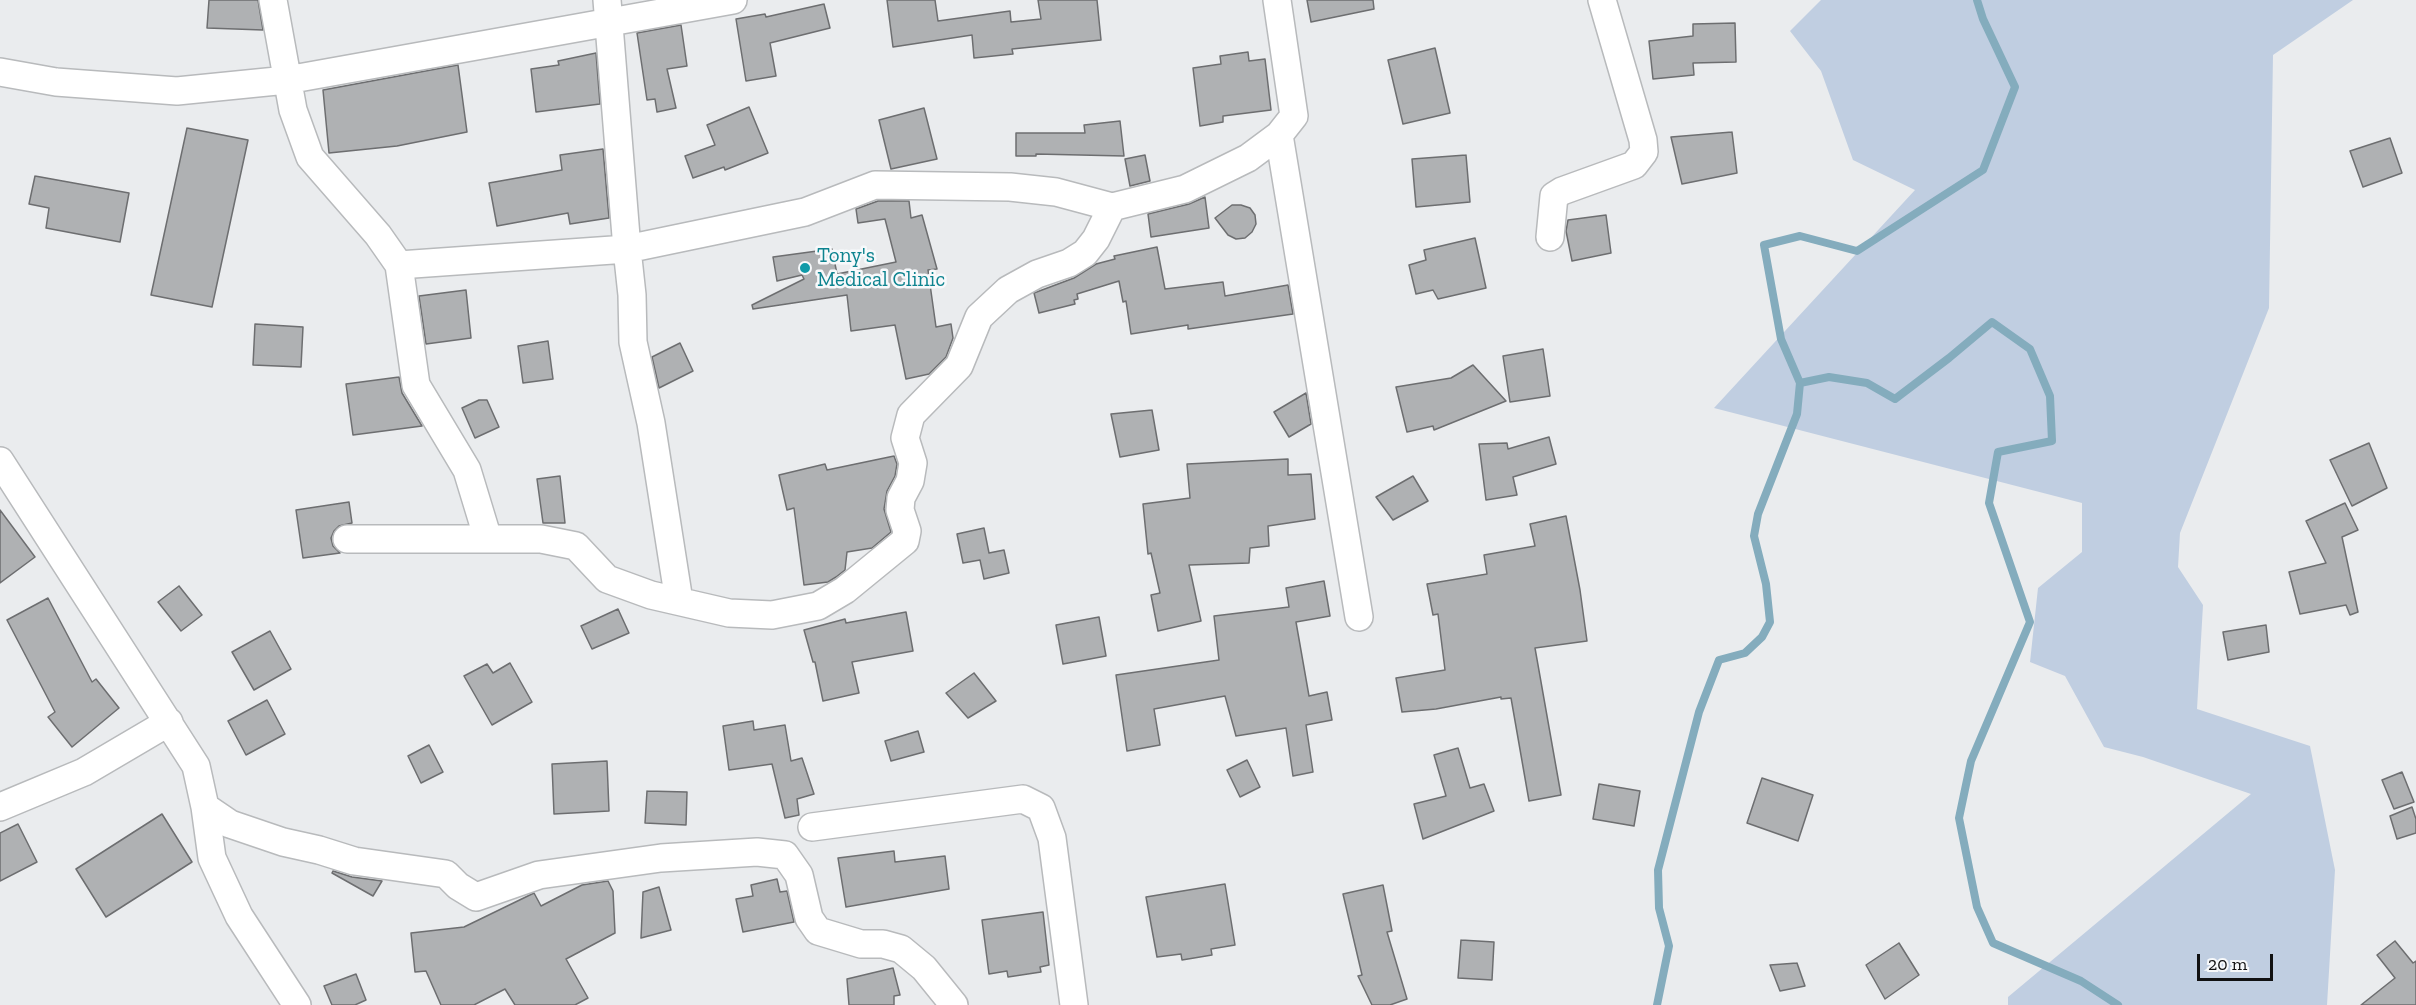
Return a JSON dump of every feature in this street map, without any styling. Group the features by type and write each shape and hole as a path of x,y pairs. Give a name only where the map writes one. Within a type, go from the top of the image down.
{"street":[{"path":"273,0 293,110 310,157 378,235 399,265 416,385 467,470 488,539"},
{"path":"0,72 56,81 177,91 287,80 608,11 733,0"},
{"path":"399,265 627,249 805,212 875,185 1022,188 1056,192 1112,207 1185,189 1216,176 1248,158 1280,135 1294,116 1277,0"},
{"path":"1550,237 1554,196 1634,165 1644,152 1643,140 1602,0"},
{"path":"608,11 632,295 633,342 651,423 679,601"},
{"path":"1280,135 1359,617"},
{"path":"347,539 541,539 576,546 607,579 651,595 729,613 772,615 818,606 845,590 905,541 907,531 900,510 901,498 910,482 913,463 904,438 911,415 959,366 979,317 1008,290 1037,274 1069,263 1085,253 1096,239 1112,207"},
{"path":"0,461 196,766 205,807 212,858 239,916 297,1005"},
{"path":"0,807 84,772 169,722"},
{"path":"812,827 1023,799 1041,808 1052,838 1074,1005"},
{"path":"205,807 230,824 283,842 354,861 446,874 458,886 476,897 539,875 650,859 757,852 785,855 799,875 809,918 818,931 861,944 883,944 901,949 924,968 954,1005"}],"shaded area":[{"path":"1821,0 2353,0 2273,55 2269,308 2180,533 2178,567 2203,605 2197,709 2310,746 2335,870 2327,1005 2008,1005 2008,997 2251,794 2143,757 2104,747 2065,676 2030,662 2038,588 2082,552 2082,503 1714,408 1915,190 1853,160 1821,71 1790,31"}],"building":[{"path":"209,0 258,0 263,30 207,28"},
{"path":"887,0 935,0 938,21 1010,11 1011,22 1041,19 1038,0 1097,0 1101,40 1012,49 1013,54 974,58 972,35 893,47"},
{"path":"1307,0 1373,0 1374,9 1311,22"},
{"path":"824,4 830,28 770,43 776,76 746,81 736,19 765,14 766,17"},
{"path":"1735,23 1736,62 1693,63 1694,75 1653,79 1649,41 1693,36 1693,24"},
{"path":"681,25 687,66 667,69 676,108 657,112 655,99 647,100 637,33"},
{"path":"1435,48 1450,113 1403,124 1388,60"},
{"path":"1248,52 1249,61 1265,59 1271,110 1223,116 1223,122 1200,126 1193,68 1221,64 1220,56"},
{"path":"596,53 600,104 536,112 531,69 559,65 558,61"},
{"path":"458,65 467,132 397,146 329,153 323,90"},
{"path":"749,107 768,153 725,170 724,167 693,178 685,156 715,145 707,125"},
{"path":"924,108 937,159 891,169 879,120"},
{"path":"1120,121 1124,156 1036,154 1036,156 1016,156 1016,133 1085,133 1084,125"},
{"path":"187,128 248,140 212,307 151,295"},
{"path":"1732,132 1737,173 1682,184 1671,137"},
{"path":"2390,138 2402,173 2363,187 2350,151"},
{"path":"603,149 609,218 570,224 568,213 497,226 489,183 562,170 560,155"},
{"path":"1145,155 1150,181 1130,186 1125,159"},
{"path":"1466,155 1470,202 1416,207 1412,159"},
{"path":"35,176 129,193 120,242 46,228 49,208 29,204"},
{"path":"1205,197 1209,228 1151,237 1148,214 1189,204"},
{"path":"878,201 909,201 911,218 922,215 937,269 928,270 936,327 951,324 953,338 946,357 929,374 906,379 895,325 851,331 847,295 753,309 752,305 804,279 802,275 777,281 773,257 832,249 837,274 896,262 885,219 858,223 856,209"},
{"path":"1232,205 1250,208 1255,215 1256,224 1245,238 1236,239 1228,235 1215,218"},
{"path":"1606,215 1611,253 1572,261 1566,231 1568,220"},
{"path":"1475,238 1486,288 1438,299 1433,290 1416,294 1409,265 1426,260 1424,250"},
{"path":"1157,247 1165,289 1223,282 1225,296 1288,285 1293,314 1188,329 1188,325 1131,334 1126,301 1123,302 1119,281 1077,294 1078,299 1074,300 1075,304 1039,313 1034,293 1074,278 1096,264 1115,259 1114,256"},
{"path":"466,290 471,338 426,344 419,296"},
{"path":"255,324 303,327 301,367 253,365"},
{"path":"548,341 553,379 523,383 518,346"},
{"path":"680,343 693,371 659,388 652,357"},
{"path":"1543,349 1550,396 1510,402 1503,356"},
{"path":"1473,365 1506,401 1434,430 1433,426 1407,432 1396,387 1451,378"},
{"path":"399,377 402,393 422,426 353,435 346,384"},
{"path":"1306,393 1311,424 1289,437 1274,412"},
{"path":"479,400 487,400 499,427 475,438 462,408"},
{"path":"1152,410 1159,450 1120,457 1111,414"},
{"path":"1549,437 1556,464 1513,477 1517,495 1486,500 1479,444 1507,443 1508,449"},
{"path":"2369,443 2387,488 2352,506 2330,460"},
{"path":"894,456 897,464 895,476 887,491 884,509 891,532 872,548 847,552 845,570 828,582 804,585 794,508 787,510 779,475 825,464 827,470"},
{"path":"1288,459 1288,475 1311,474 1315,519 1268,526 1269,546 1250,548 1249,563 1189,565 1201,621 1158,631 1151,595 1160,593 1151,553 1148,554 1143,504 1190,498 1187,464"},
{"path":"560,476 565,523 543,523 537,479"},
{"path":"1413,476 1428,501 1393,520 1376,497"},
{"path":"349,502 352,523 339,526 331,538 333,546 340,553 303,558 296,510"},
{"path":"2345,503 2358,530 2342,537 2358,612 2350,615 2346,605 2300,614 2289,572 2326,563 2306,521"},
{"path":"0,510 35,557 0,583"},
{"path":"1566,516 1587,641 1535,648 1561,795 1529,801 1511,698 1501,699 1501,697 1436,709 1402,712 1396,678 1445,670 1438,614 1433,615 1427,584 1487,574 1484,555 1535,546 1530,524"},
{"path":"984,528 989,553 1004,550 1009,573 984,579 980,560 963,563 957,534"},
{"path":"1324,581 1330,616 1296,622 1309,696 1327,692 1332,720 1306,725 1313,772 1293,776 1286,728 1236,736 1225,696 1154,709 1160,745 1127,751 1116,675 1219,660 1214,616 1289,607 1286,588"},
{"path":"179,586 202,615 181,631 158,602"},
{"path":"48,598 92,682 96,679 119,708 72,747 48,717 55,712 7,620"},
{"path":"618,609 629,633 592,649 581,626"},
{"path":"906,612 913,651 852,662 859,693 823,701 815,662 813,662 804,630 845,619 846,623"},
{"path":"1099,617 1106,656 1063,664 1056,625"},
{"path":"2266,625 2269,652 2228,660 2223,632"},
{"path":"270,631 291,669 254,690 232,652"},
{"path":"510,663 532,702 492,725 464,676 487,664 493,673"},
{"path":"974,673 996,701 968,718 946,693"},
{"path":"267,700 285,734 246,755 228,721"},
{"path":"753,721 754,730 785,725 791,761 802,758 814,794 797,799 799,815 785,818 772,764 729,770 723,726"},
{"path":"918,731 924,752 891,761 885,741"},
{"path":"429,745 443,772 421,783 408,756"},
{"path":"1458,748 1470,788 1484,784 1494,811 1423,839 1414,804 1446,796 1434,755"},
{"path":"1247,760 1260,787 1240,797 1227,770"},
{"path":"607,761 609,811 554,814 552,764"},
{"path":"2402,772 2414,802 2394,809 2382,780"},
{"path":"1762,778 1813,795 1798,841 1747,823"},
{"path":"1599,784 1640,791 1634,826 1593,819"},
{"path":"647,791 687,792 686,825 645,823"},
{"path":"2412,807 2416,819 2416,833 2397,839 2390,816"},
{"path":"162,814 192,862 106,917 76,869"},
{"path":"18,824 37,862 0,881 0,833"},
{"path":"894,851 895,862 945,856 949,889 846,907 838,858"},
{"path":"333,871 352,877 382,881 373,896 332,873"},
{"path":"777,879 780,892 787,891 794,922 743,932 736,899 753,896 751,885"},
{"path":"608,881 613,891 615,933 566,959 588,998 575,1005 515,1005 505,989 474,1005 441,1005 426,971 415,972 411,933 464,927 534,893 541,906 582,885"},
{"path":"1225,884 1235,945 1211,949 1212,955 1182,960 1181,954 1157,957 1146,897"},
{"path":"1383,885 1392,931 1387,932 1407,999 1390,1005 1372,1005 1358,976 1362,975 1343,894"},
{"path":"659,887 671,930 641,938 643,892"},
{"path":"1043,912 1049,965 1040,967 1041,972 1008,977 1007,971 989,974 982,920"},
{"path":"1461,940 1494,942 1492,980 1458,978"},
{"path":"2395,941 2413,963 2416,961 2416,1005 2361,1005 2395,978 2377,955"},
{"path":"1899,943 1919,975 1885,999 1866,965"},
{"path":"1797,963 1805,986 1780,991 1770,965"},
{"path":"893,968 900,995 894,996 894,1005 849,1005 847,979"},
{"path":"356,974 366,1000 355,1005 332,1005 324,986"}],"waterway":[{"path":"1657,1005 1669,946 1659,908 1658,870 1699,712 1719,660 1745,653 1762,637 1770,622 1766,584 1754,536 1758,514 1797,414 1800,383 1781,339 1764,245 1800,236 1857,251 1983,170 2015,87 1983,19 1977,0"},
{"path":"1800,383 1829,377 1867,383 1895,399 1992,322 2030,349 2050,396 2052,441 1998,452 1989,503 2030,622 1971,761 1959,818 1977,907 1993,943 2081,981 2118,1005"}],"place":[{"name":"Tony's Medical Clinic","path":"805,268"}]}
